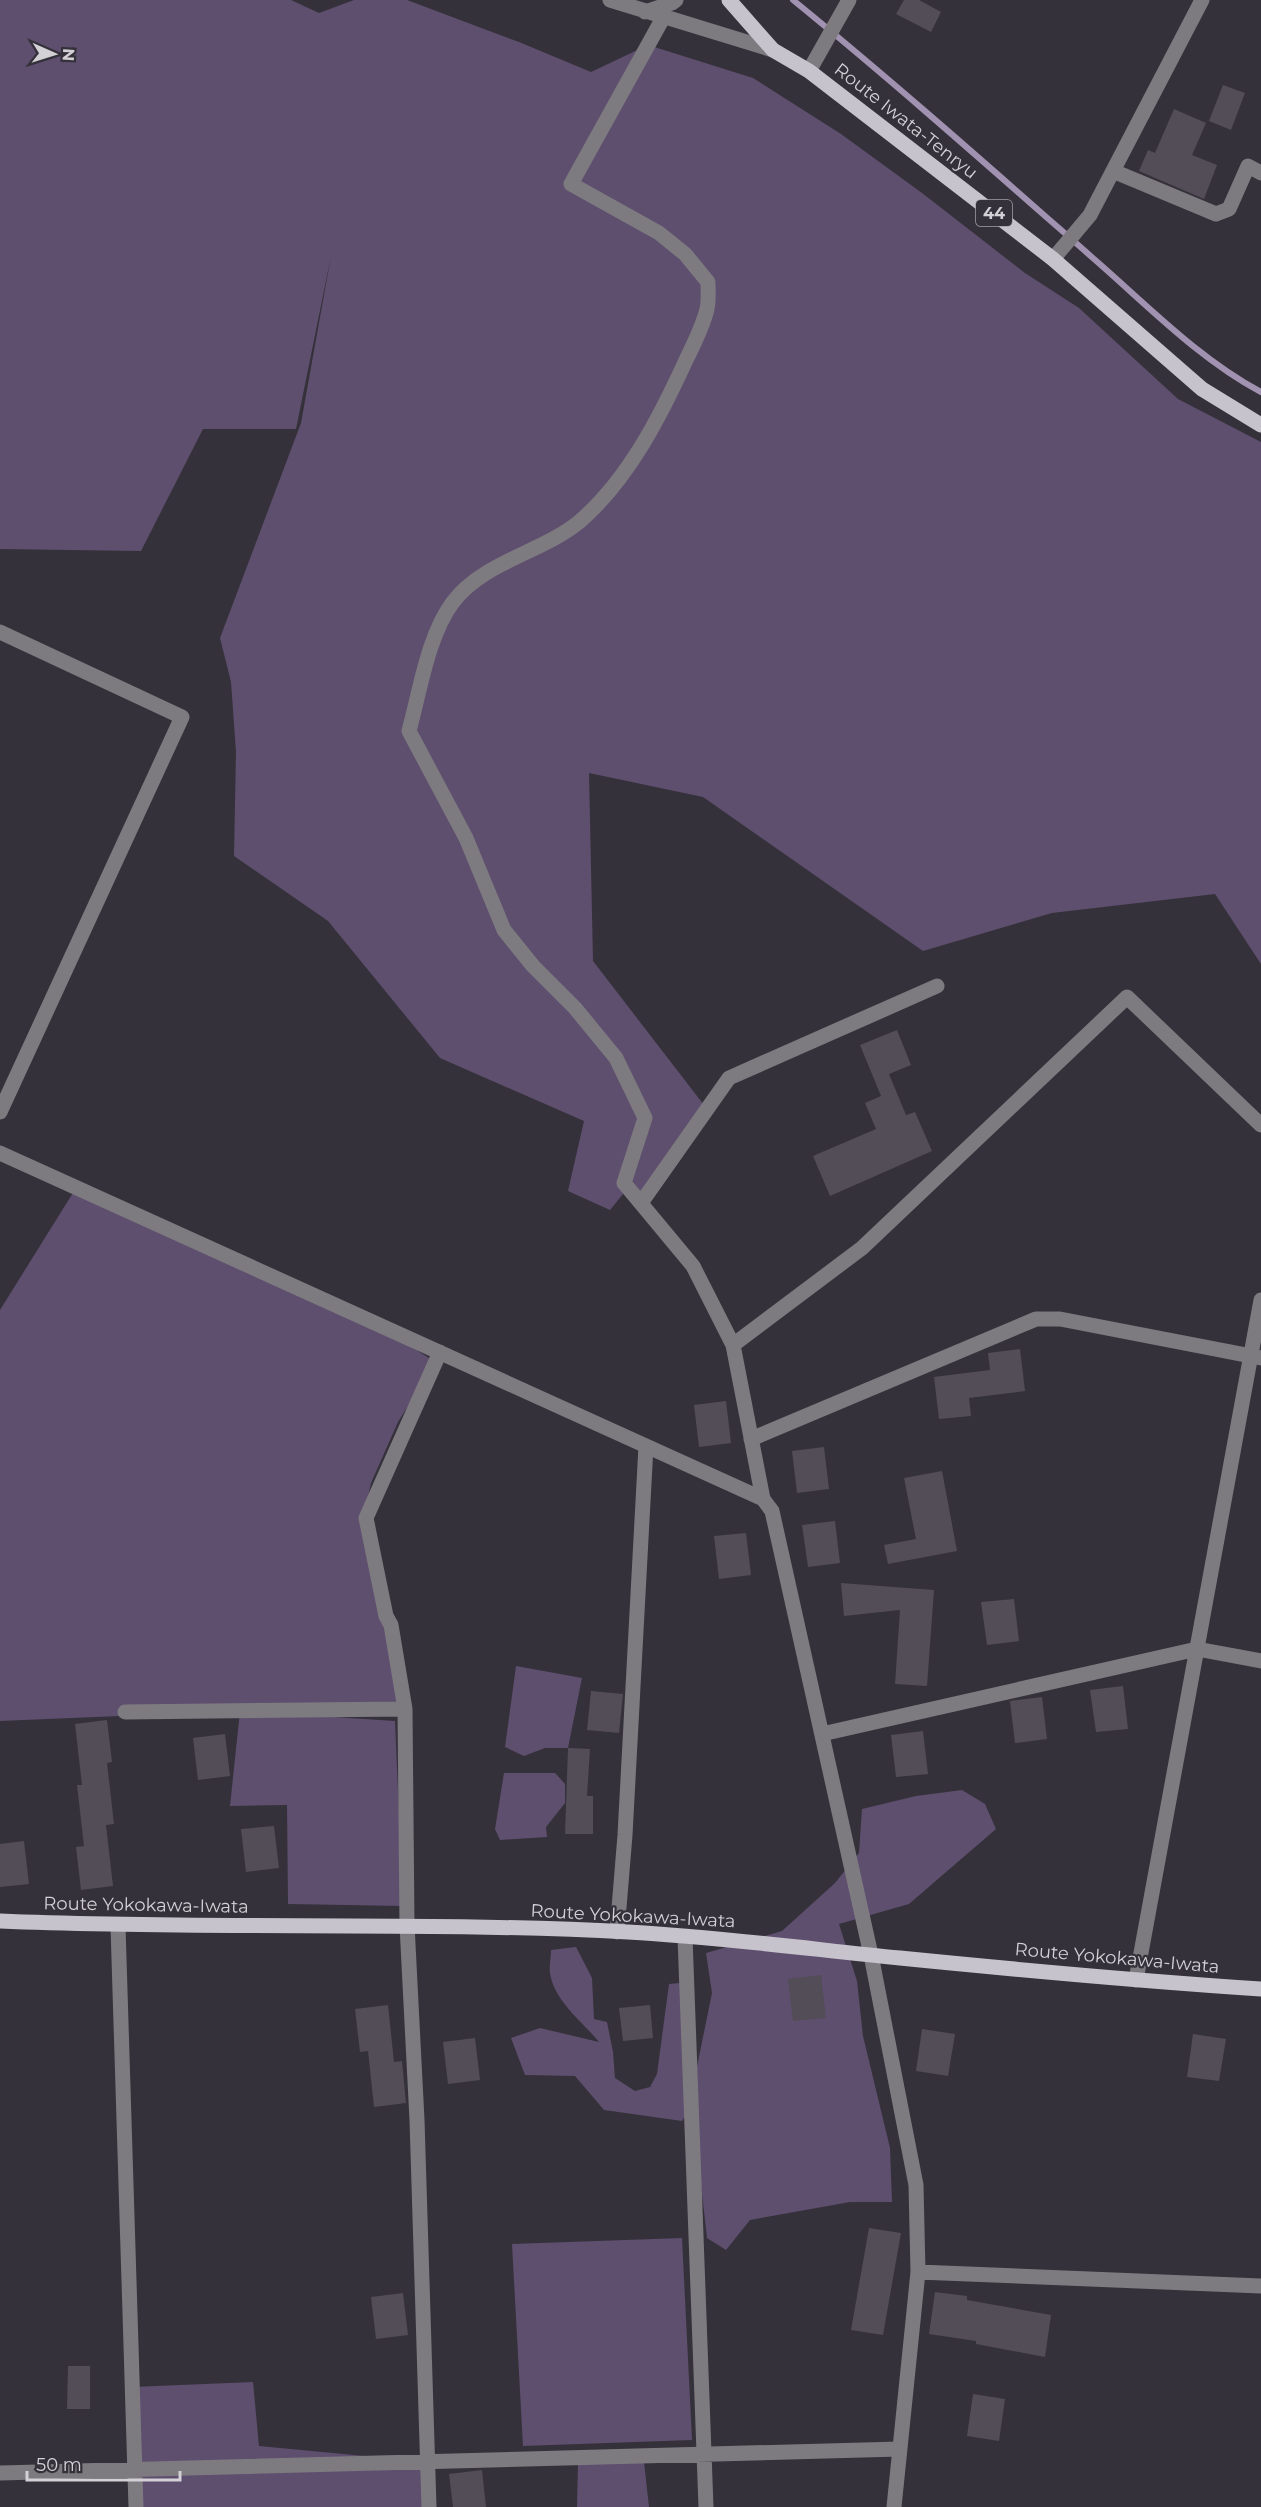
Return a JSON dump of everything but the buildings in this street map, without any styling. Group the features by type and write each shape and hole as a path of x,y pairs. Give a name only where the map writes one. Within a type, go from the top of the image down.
{"main road":[{"name":"Route Iwata-Tenryu","path":"729,0 773,50 809,71 1053,259 1202,389 1261,425"},
{"name":"Route Yokokawa-Iwata","path":"0,1921 118,1926 407,1925 617,1932 1136,1980 1261,1989"}],"street":[{"path":"610,0 773,50"},
{"path":"645,12 676,0"},
{"path":"809,71 849,0"},
{"path":"1053,259 1090,215 1202,0"},
{"path":"663,18 571,184 659,233 685,254 708,282 707,308 670,397 621,476 579,522 543,545 494,569 464,589 452,603 437,629 409,731 466,838 504,930 533,966 575,1008 616,1058 645,1118 624,1184 693,1266 733,1345 763,1499 772,1511 871,1955 916,2185 918,2272 894,2507"},
{"path":"1113,171 1216,214 1228,209 1248,166 1261,173"},
{"path":"0,632 182,717 0,1112"},
{"path":"641,1203 729,1078 937,986"},
{"path":"733,1345 862,1248 1127,997 1261,1125"},
{"path":"0,1154 763,1499"},
{"path":"1136,1980 1197,1649 1256,1357 1261,1300"},
{"path":"751,1438 1036,1319 1060,1319 1256,1357"},
{"path":"429,2507 417,2120 407,1925 405,1709 391,1625 386,1616 366,1518 440,1352"},
{"path":"617,1932 626,1835 646,1446"},
{"path":"822,1734 1197,1649 1261,1661"},
{"path":"125,1712 405,1709"},
{"path":"118,1926 136,2507"},
{"path":"686,1937 706,2507"},
{"path":"918,2272 1261,2286"},
{"path":"0,2473 900,2449"}],"shaded area":[{"path":"0,0 291,0 319,13 354,0 407,0 591,72 648,45 753,78 841,134 1025,273 1079,308 1178,399 1261,442 1261,964 1215,894 1052,913 923,951 703,797 589,773 593,961 707,1109 641,1203 628,1188 610,1210 568,1191 584,1121 440,1058 328,921 234,856 236,752 231,682 220,638 301,423 331,256 296,429 203,429 141,551 0,549"},
{"path":"76,1188 375,1323 435,1362 398,1422 371,1483 362,1524 405,1709 257,1712 395,1721 403,1906 288,1904 287,1805 230,1806 240,1711 0,1721 0,1310"},
{"path":"516,1666 582,1678 568,1748 545,1748 524,1756 505,1747"},
{"path":"504,1773 555,1773 565,1784 565,1803 546,1827 547,1837 500,1840 495,1829"},
{"path":"962,1790 985,1804 996,1829 909,1904 839,1924 857,1981 863,2036 890,2148 892,2202 850,2202 750,2220 726,2250 707,2238 692,2105 682,2121 604,2110 575,2076 525,2075 511,2038 540,2028 599,2042 563,2002 550,1973 551,1950 576,1947 592,1978 594,2019 607,2022 615,2078 635,2091 650,2087 657,2074 669,1984 680,1983 692,2091 712,1993 706,1953 782,1931 835,1883 859,1853 862,1809 916,1796"},
{"path":"682,2238 692,2440 523,2446 512,2244"},
{"path":"253,2382 259,2446 428,2462 429,2507 135,2507 132,2387"},
{"path":"644,2462 649,2507 577,2507 578,2463"}],"waterway":[{"path":"793,0 945,128 1195,348 1238,379 1261,392"}]}
